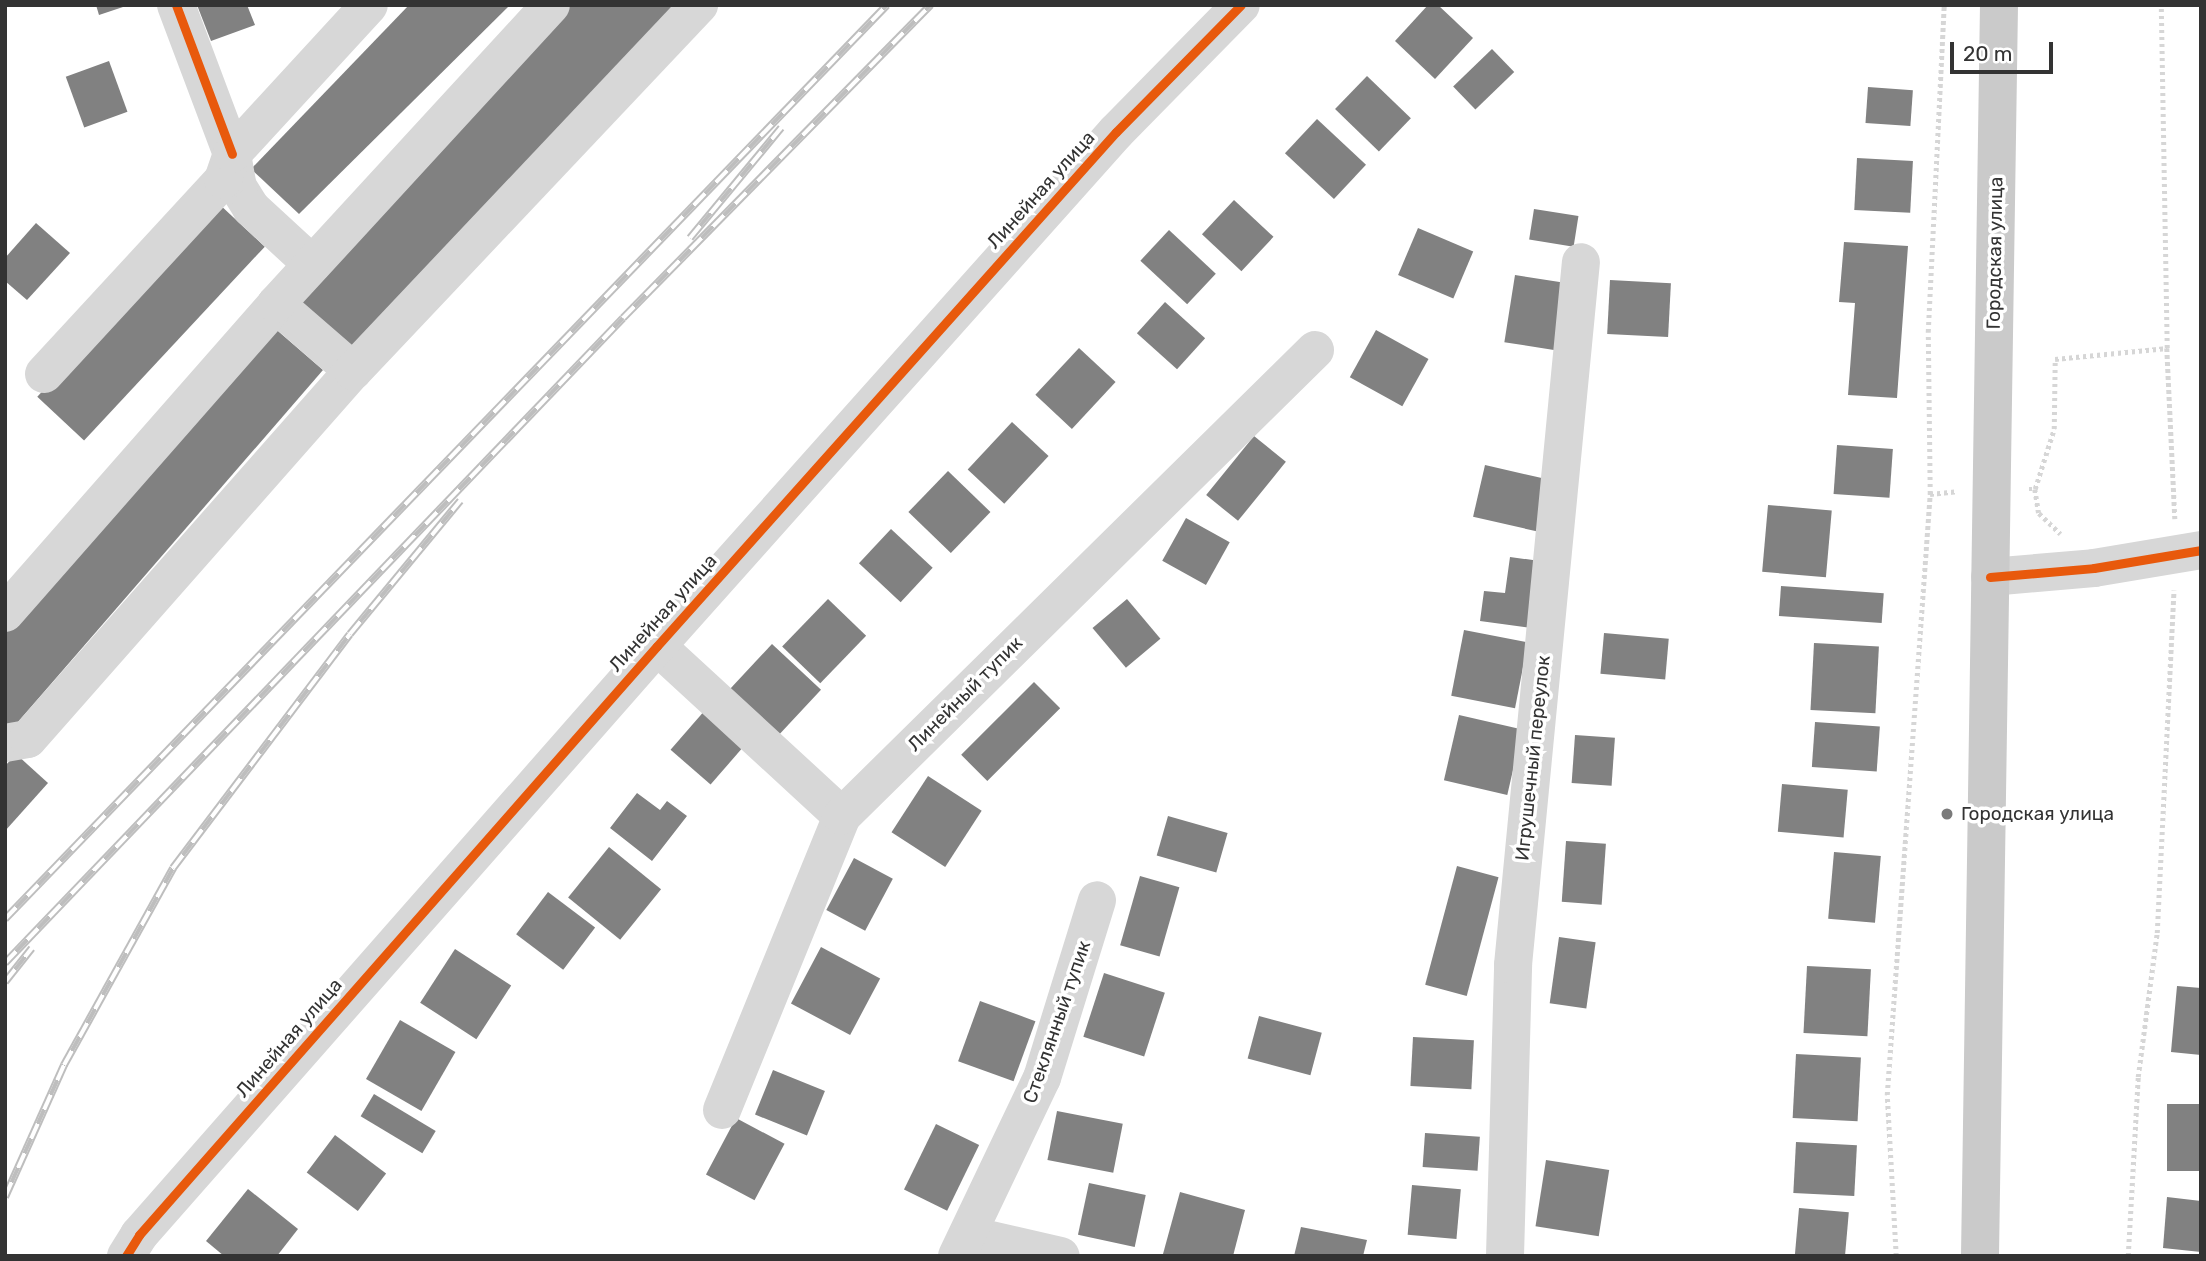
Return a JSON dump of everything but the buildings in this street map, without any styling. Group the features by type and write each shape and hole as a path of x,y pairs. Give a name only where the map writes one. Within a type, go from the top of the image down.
{"main road":[{"name":"Городская улица","path":"1980,1256 1999,5"}],"street":[{"path":"176,5 232,154 238,187 251,208 312,264"},
{"path":"44,374 223,180 232,154 369,5"},
{"path":"5,613 275,304 551,5"},
{"path":"5,743 28,739 353,371 699,5"},
{"name":"Линейная улица","path":"126,1256 139,1235 657,646 1116,132 1241,5"},
{"name":"Игрушечный переулок","path":"1505,1256 1513,965 1581,262"},
{"path":"275,304 353,371"},
{"name":"Линейный тупик","path":"722,1110 842,816 1315,350"},
{"path":"1990,577 2188,553"},
{"path":"657,646 842,816"},
{"name":"Стеклянный тупик","path":"963,1246 1042,1077 1097,900"},
{"path":"963,1246 1061,1256"}],"path":[{"path":"1896,1256 1887,1095 1930,494 1928,332 1944,5"},
{"path":"2128,1256 2138,1077 2157,933 2188,553 2167,348 2161,5"},
{"path":"1930,494 1991,488 2035,489 2054,429 2054,359 2167,348"}],"railway":[{"path":"5,919 887,5"},
{"path":"5,963 623,318 931,5"},
{"path":"690,238 781,128"},
{"path":"5,1197 64,1065 173,868 350,634 460,501"},
{"path":"5,982 32,948"}],"cycle path":[{"path":"176,5 232,154"},
{"path":"126,1256 139,1235 657,646 1116,132 1241,5"},
{"path":"1990,577 2094,568 2201,550"}],"place":[{"name":"Городская улица","path":"1947,814"}]}
